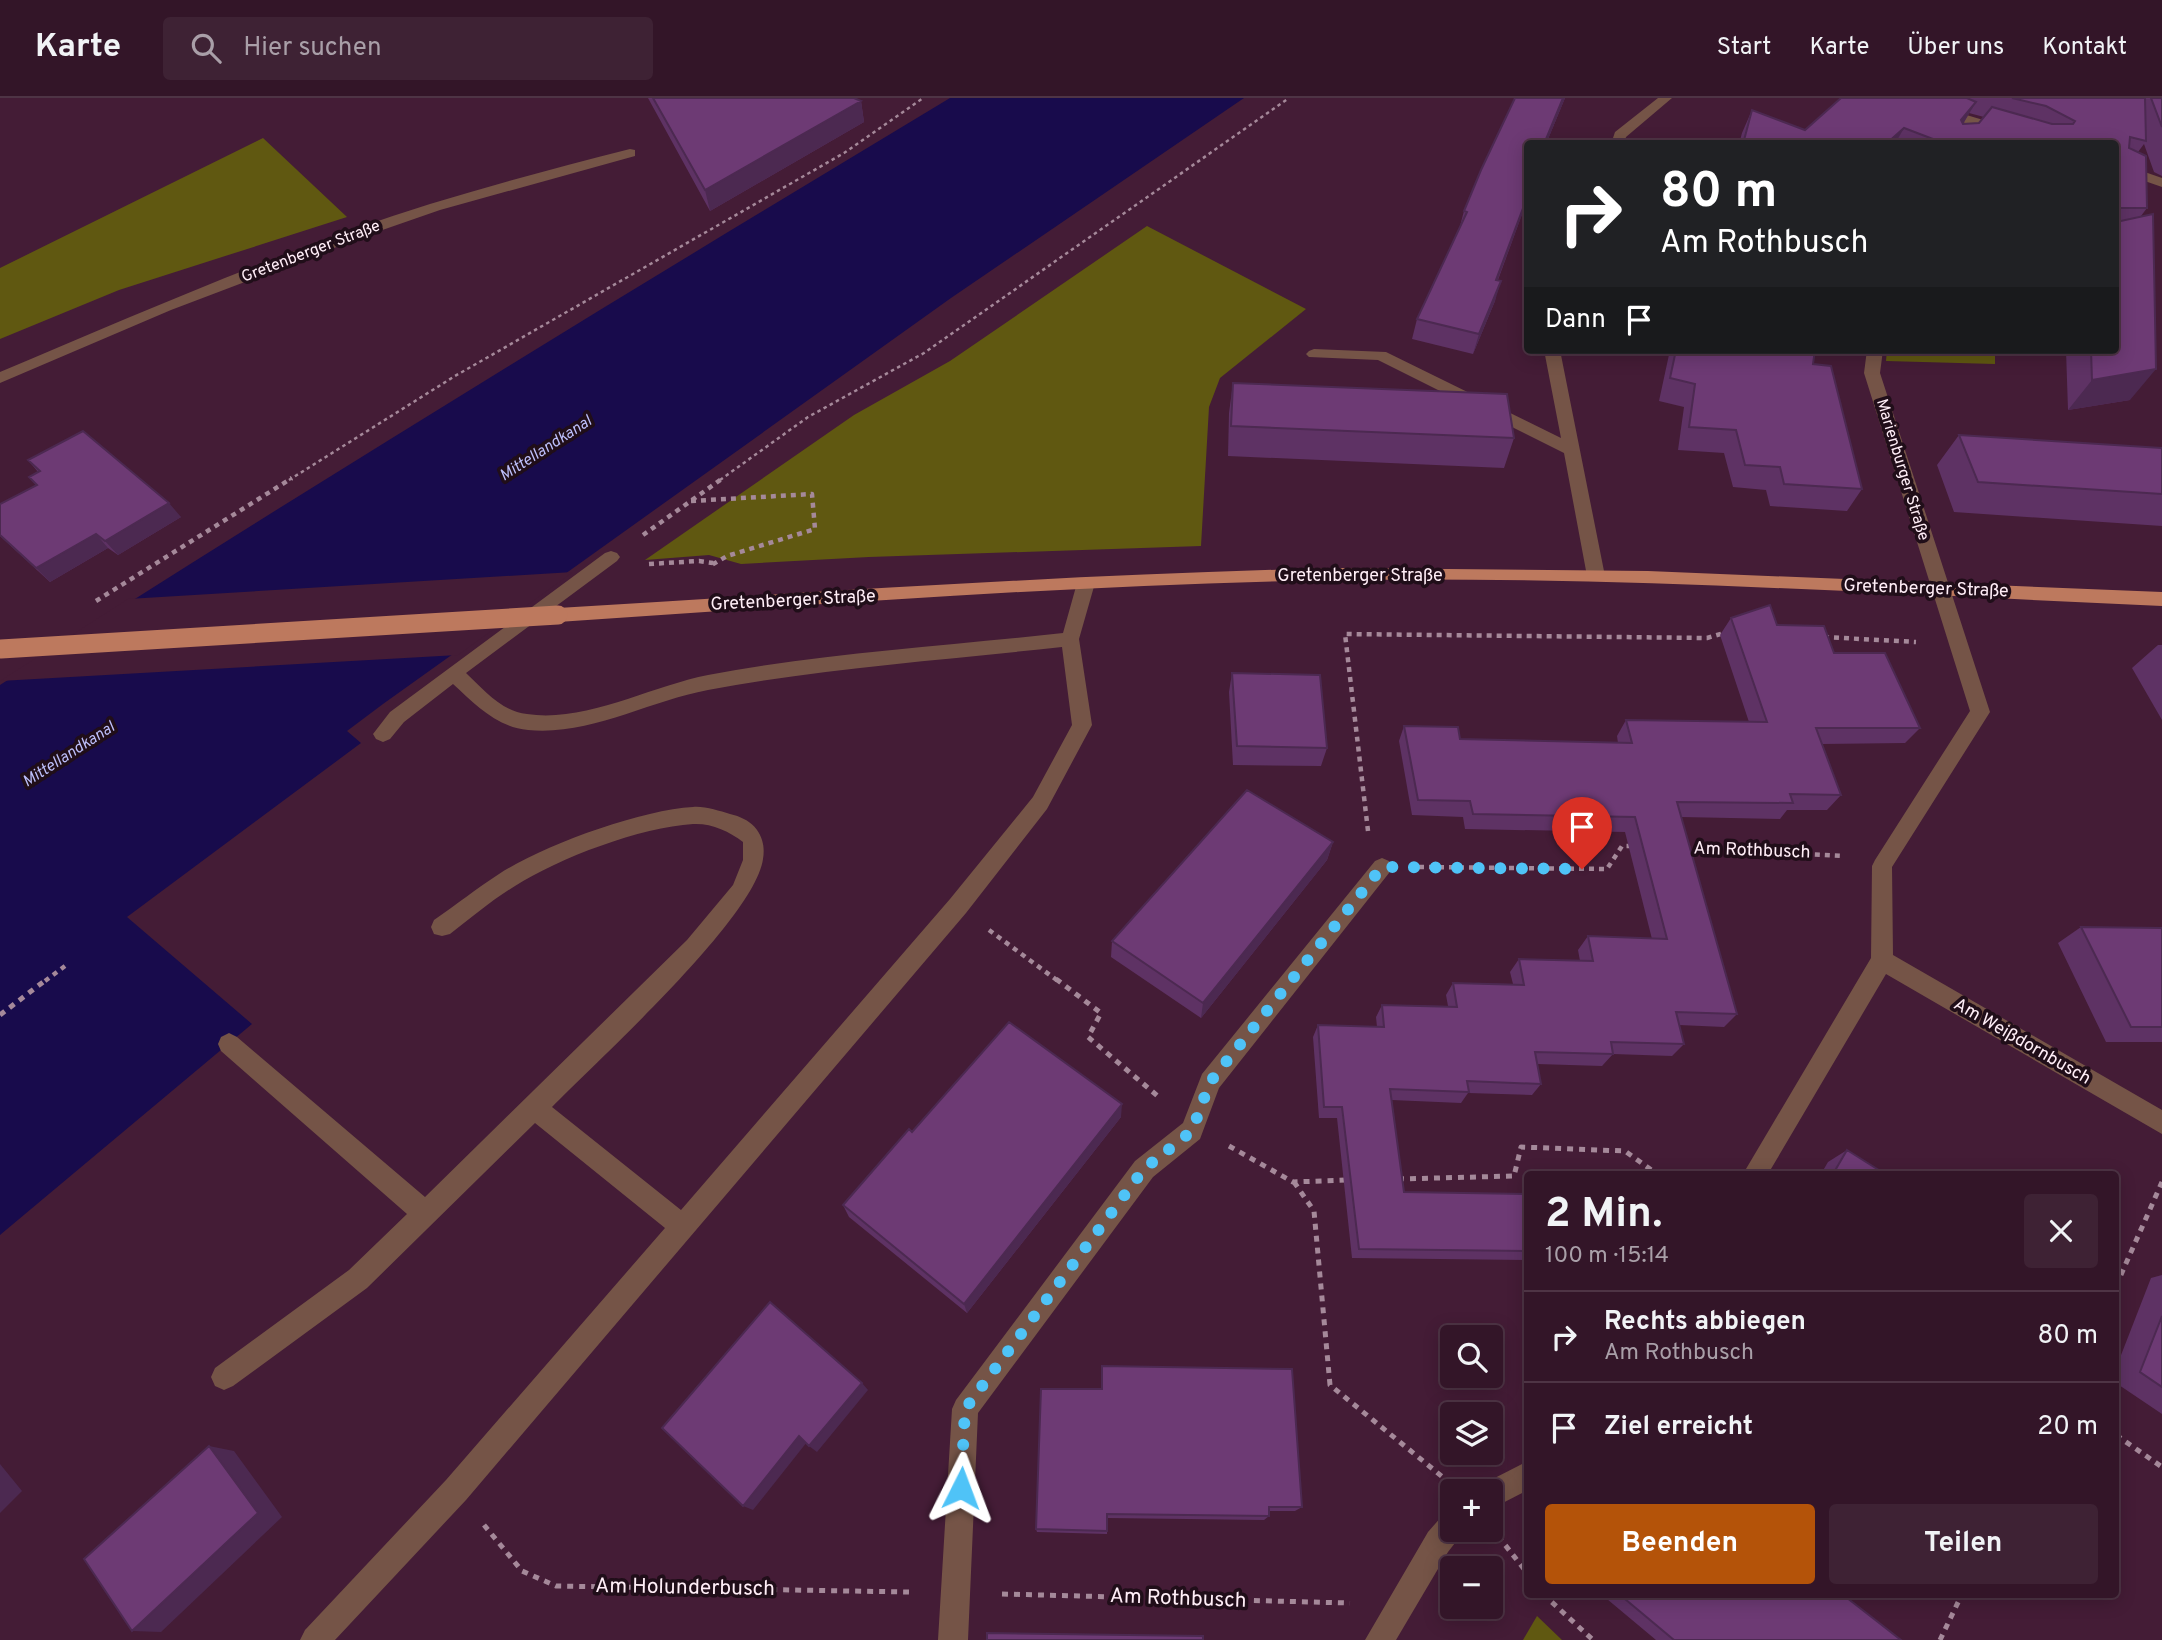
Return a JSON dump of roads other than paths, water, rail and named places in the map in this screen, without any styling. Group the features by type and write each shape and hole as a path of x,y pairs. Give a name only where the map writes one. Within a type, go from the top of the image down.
{"main road":[{"name":"Gretenberger Straße","path":"0,649 1086,583 1340,574 1596,576 2162,598"}],"street":[{"path":"1618,140 1620,135 1666,98"},
{"path":"1908,98 1975,122 2016,131 2041,140"},
{"path":"1962,136 1975,122"},
{"name":"Gretenberger Straße","path":"0,378 166,307 363,232 435,207 631,153"},
{"path":"2119,167 2162,183"},
{"path":"1314,354 1381,355 1569,449"},
{"path":"1553,354 1569,449 1596,576"},
{"name":"Marienburger Straße","path":"1874,354 1872,373 1939,589"},
{"path":"383,734 397,717 453,673 604,562"},
{"path":"315,1640 456,1490 958,906 1040,803 1082,725 1070,639 1086,583"},
{"path":"1757,1171 1882,960 1882,866 1980,712 1939,589"},
{"path":"453,673 496,712 525,722 563,723 705,683 767,673 1070,639"},
{"path":"224,1377 358,1279 695,947 741,890 753,860 753,838 734,823 695,815 646,825 573,846 508,879 442,927"},
{"path":"953,1640 965,1409 1144,1169 1192,1131 1210,1082 1382,867"},
{"name":"Am Weißdornbusch","path":"1882,960 2162,1124"},
{"path":"229,1044 425,1213"},
{"path":"535,1107 568,1137 683,1227"},
{"path":"1503,1489 1524,1477"},
{"path":"1380,1640 1440,1539"}],"water":[{"name":"Mittellandkanal","path":"950,98 1244,98 951,298 383,704 347,731 361,743 127,917 252,1024 0,1235 0,685 473,388"}]}
